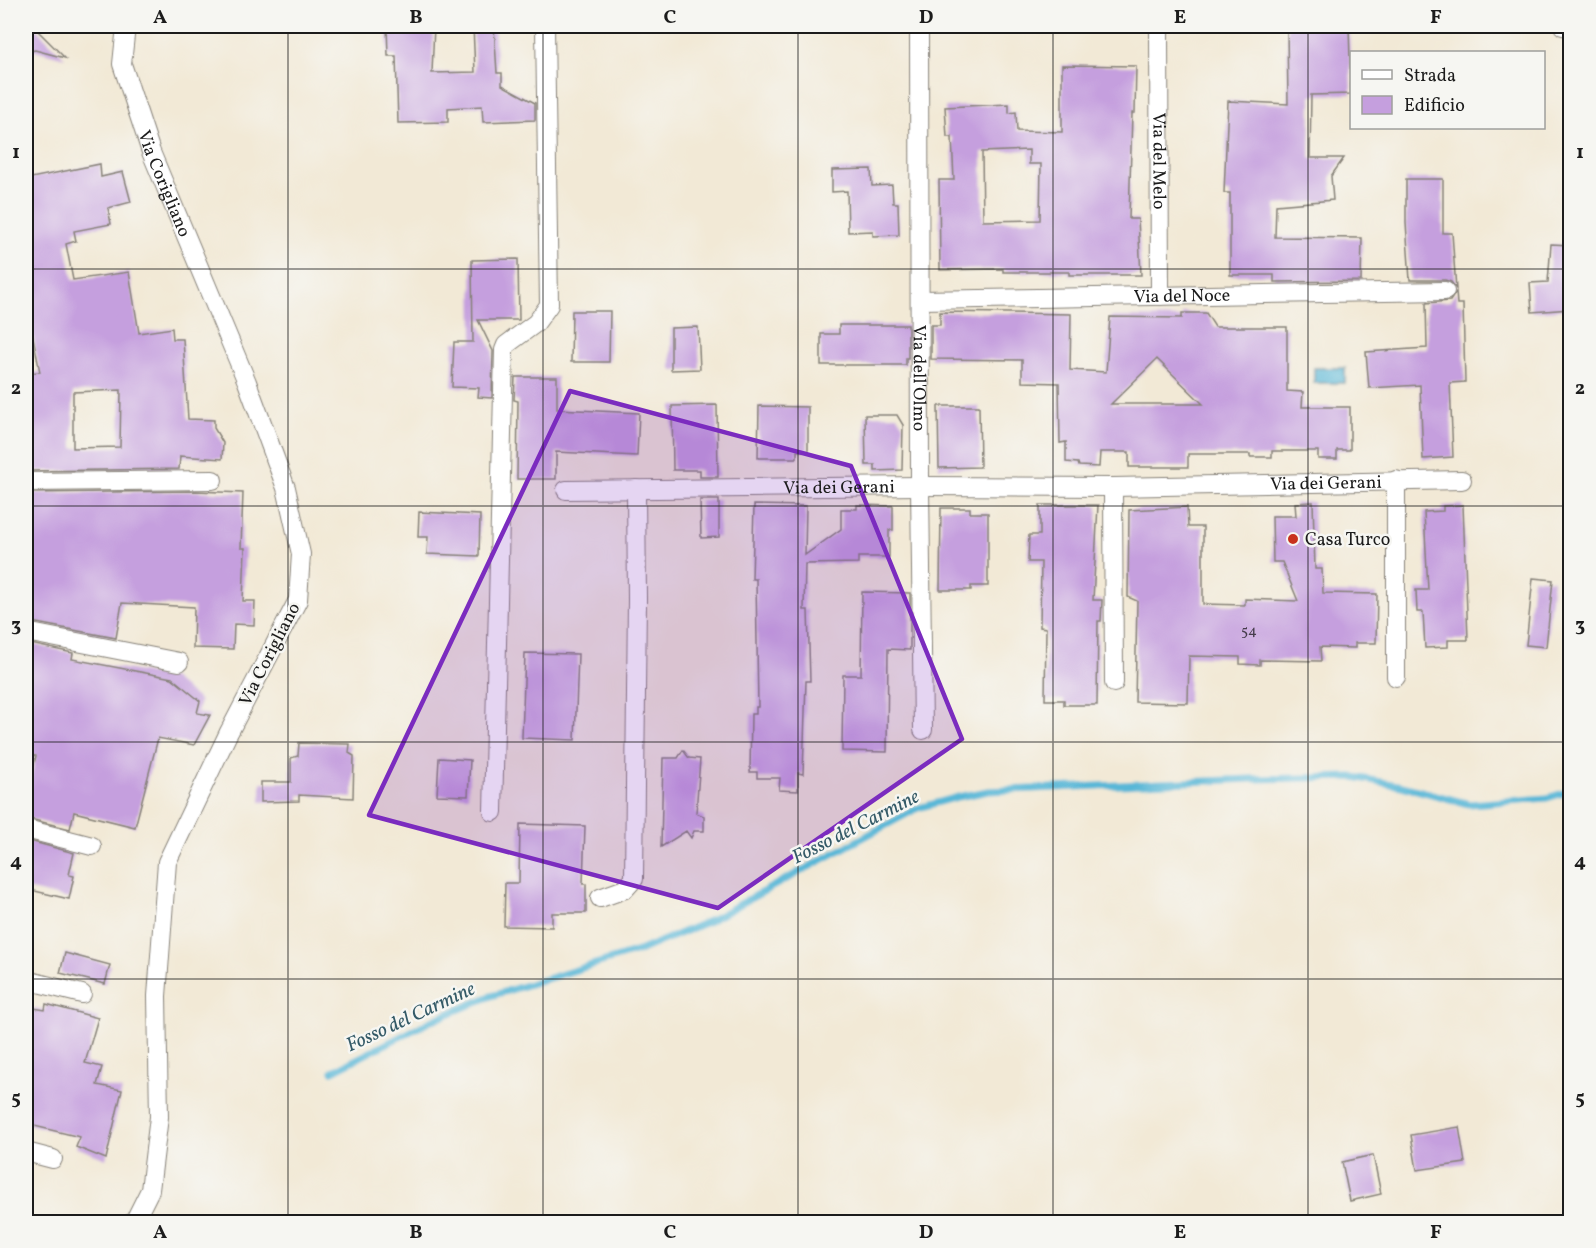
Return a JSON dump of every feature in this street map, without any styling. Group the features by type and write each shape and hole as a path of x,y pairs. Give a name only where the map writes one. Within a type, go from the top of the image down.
{"street":[{"name":"Via Corigliano","path":"126,26 122,64 151,152 248,382 286,488 301,554 298,600 228,734 167,862 157,996 159,1117 150,1190 134,1222"},
{"path":"493,812 504,350 506,345 536,323 549,305 545,26"},
{"name":"Via dell'Olmo","path":"920,26 920,486 923,730"},
{"name":"Via del Melo","path":"1159,26 1160,296"},
{"path":"1563,26 1570,27"},
{"name":"Via del Noce","path":"920,300 1445,291"},
{"path":"26,482 213,480"},
{"name":"Via dei Gerani","path":"1396,480 1396,677"},
{"name":"Via dei Gerani","path":"566,490 920,486 1113,487 1462,480"},
{"path":"1113,487 1114,683"},
{"path":"600,898 625,889 634,879 636,489"},
{"path":"26,632 179,662"},
{"path":"26,829 92,846"},
{"path":"26,980 82,994"},
{"path":"26,1152 53,1159"}],"highlighted area":[{"path":"570,391 851,466 962,739 718,908 369,815"}],"water":[{"path":"1314,368 1345,368 1345,383 1314,383"}],"building":[{"path":"26,26 33,26 65,58 35,50 26,52"},
{"path":"387,26 434,26 432,73 475,72 473,26 494,26 497,73 502,73 502,85 535,103 535,120 483,122 482,106 448,108 448,122 398,123 396,56 388,56"},
{"path":"1287,26 1349,26 1350,94 1311,95 1310,158 1344,158 1331,176 1333,200 1276,205 1275,237 1362,238 1361,281 1274,282 1274,275 1230,275 1230,193 1224,193 1228,101 1288,104"},
{"path":"1062,65 1136,66 1135,113 1132,113 1129,219 1138,219 1141,275 1069,275 1069,272 1003,272 1003,269 940,270 939,180 954,180 952,137 947,137 945,107 1009,104 1009,113 1016,112 1017,131 1062,132","holes":["1029,150 1029,164 1041,164 1040,220 983,221 982,152"]},
{"path":"100,164 101,177 123,172 131,202 108,208 111,224 74,231 76,241 66,244 73,280 129,272 139,333 172,328 173,339 183,339 188,419 214,420 214,428 223,443 222,459 180,456 179,469 26,471 26,373 40,372 26,302 26,292 31,291 26,265 26,179","holes":["121,390 120,447 73,448 73,392"]},
{"path":"871,169 872,186 892,185 893,203 898,203 899,235 873,236 873,231 848,232 847,191 832,192 832,170"},
{"path":"1406,179 1443,179 1443,233 1452,233 1456,289 1451,282 1445,280 1410,280"},
{"path":"1551,244 1570,245 1570,309 1532,312 1530,283 1548,282"},
{"path":"518,259 519,320 478,320 493,351 492,398 478,397 479,388 452,387 454,342 473,342 472,260"},
{"path":"1456,292 1457,304 1463,304 1465,382 1450,383 1453,457 1423,459 1420,385 1369,388 1366,352 1427,348 1426,303 1450,301"},
{"path":"572,311 610,311 609,362 571,362"},
{"path":"940,312 1071,314 1070,370 1106,372 1110,317 1182,318 1182,313 1206,313 1215,327 1287,327 1287,391 1303,392 1302,407 1350,407 1350,450 1337,450 1337,459 1318,459 1318,451 1272,451 1272,457 1250,457 1250,454 1188,454 1188,467 1129,467 1129,452 1100,452 1099,467 1079,466 1078,463 1066,462 1066,442 1060,443 1059,383 1022,382 1022,360 931,359 931,325 940,325","holes":["1157,359 1203,404 1111,404"]},
{"path":"839,325 908,325 906,365 821,365 821,334 839,334"},
{"path":"698,327 700,369 671,370 671,328"},
{"path":"515,377 557,377 557,409 639,413 637,456 556,452 556,479 517,479 518,401 514,400"},
{"path":"717,405 718,477 700,477 700,470 673,470 672,406"},
{"path":"759,406 808,407 808,451 797,451 797,458 758,458"},
{"path":"938,406 979,406 980,467 939,468"},
{"path":"865,415 897,415 903,425 902,470 875,471 875,465 866,465"},
{"path":"196,491 243,493 241,548 245,548 243,601 255,601 254,625 234,624 233,649 193,648 194,607 122,603 116,638 26,621 26,493"},
{"path":"700,500 719,500 719,537 701,538"},
{"path":"1313,502 1315,569 1322,569 1323,593 1377,594 1376,643 1355,643 1355,648 1320,647 1321,661 1260,660 1260,665 1240,664 1240,657 1189,656 1188,703 1135,702 1137,601 1128,597 1129,510 1187,507 1188,527 1203,527 1203,604 1245,605 1245,599 1298,601 1282,562 1273,562 1272,516 1296,516 1295,503"},
{"path":"754,505 806,506 805,555 841,529 841,509 857,509 857,505 893,506 893,530 889,530 889,557 858,557 858,563 805,564 804,610 808,610 810,681 806,681 803,774 798,773 798,791 779,790 780,778 757,778 757,772 750,772 751,714 756,714 756,707 758,707 756,579 752,579"},
{"path":"1040,505 1098,505 1093,600 1102,600 1101,621 1098,621 1097,705 1064,705 1064,700 1045,700 1046,628 1040,627 1041,562 1028,562 1029,535 1040,535"},
{"path":"1463,505 1468,640 1448,640 1448,647 1425,648 1423,612 1417,612 1416,590 1428,590 1424,512 1443,511 1443,506"},
{"path":"941,508 970,508 970,513 988,513 988,586 971,586 971,590 940,590"},
{"path":"419,512 480,515 479,556 427,554 428,537 418,537"},
{"path":"1533,578 1553,580 1546,647 1526,645"},
{"path":"862,592 910,593 910,650 888,649 887,752 842,751 843,675 861,675"},
{"path":"26,643 73,653 72,659 172,678 200,701 197,713 210,715 194,745 158,738 135,827 74,812 70,829 26,818 26,796 36,756 26,754"},
{"path":"525,653 578,654 575,740 522,738"},
{"path":"299,743 350,744 349,753 354,756 353,798 299,795 299,801 261,802 261,782 291,782 291,758 298,756"},
{"path":"683,750 689,758 700,759 696,813 704,816 704,831 694,831 691,838 686,831 661,847 663,758 678,758"},
{"path":"439,758 470,760 468,796 437,795"},
{"path":"520,824 585,826 583,884 586,884 586,913 552,913 552,927 504,926 505,883 519,883"},
{"path":"26,840 74,853 69,875 74,876 69,899 26,889"},
{"path":"65,953 110,965 105,984 60,973"},
{"path":"46,1004 98,1018 85,1063 102,1067 97,1085 122,1090 106,1159 76,1147 80,1137 26,1124 26,1040 34,1008 45,1010"},
{"path":"1459,1127 1465,1163 1417,1170 1411,1135"},
{"path":"1373,1155 1381,1194 1350,1201 1342,1162"}],"waterway":[{"name":"Fosso del Carmine","path":"333,1071 431,1021 491,996 641,950 709,921 918,808 958,797 988,791 1251,779 1354,777 1402,786 1469,804 1547,798 1570,791"}],"place":[{"name":"Casa Turco","path":"1293,539"}]}
